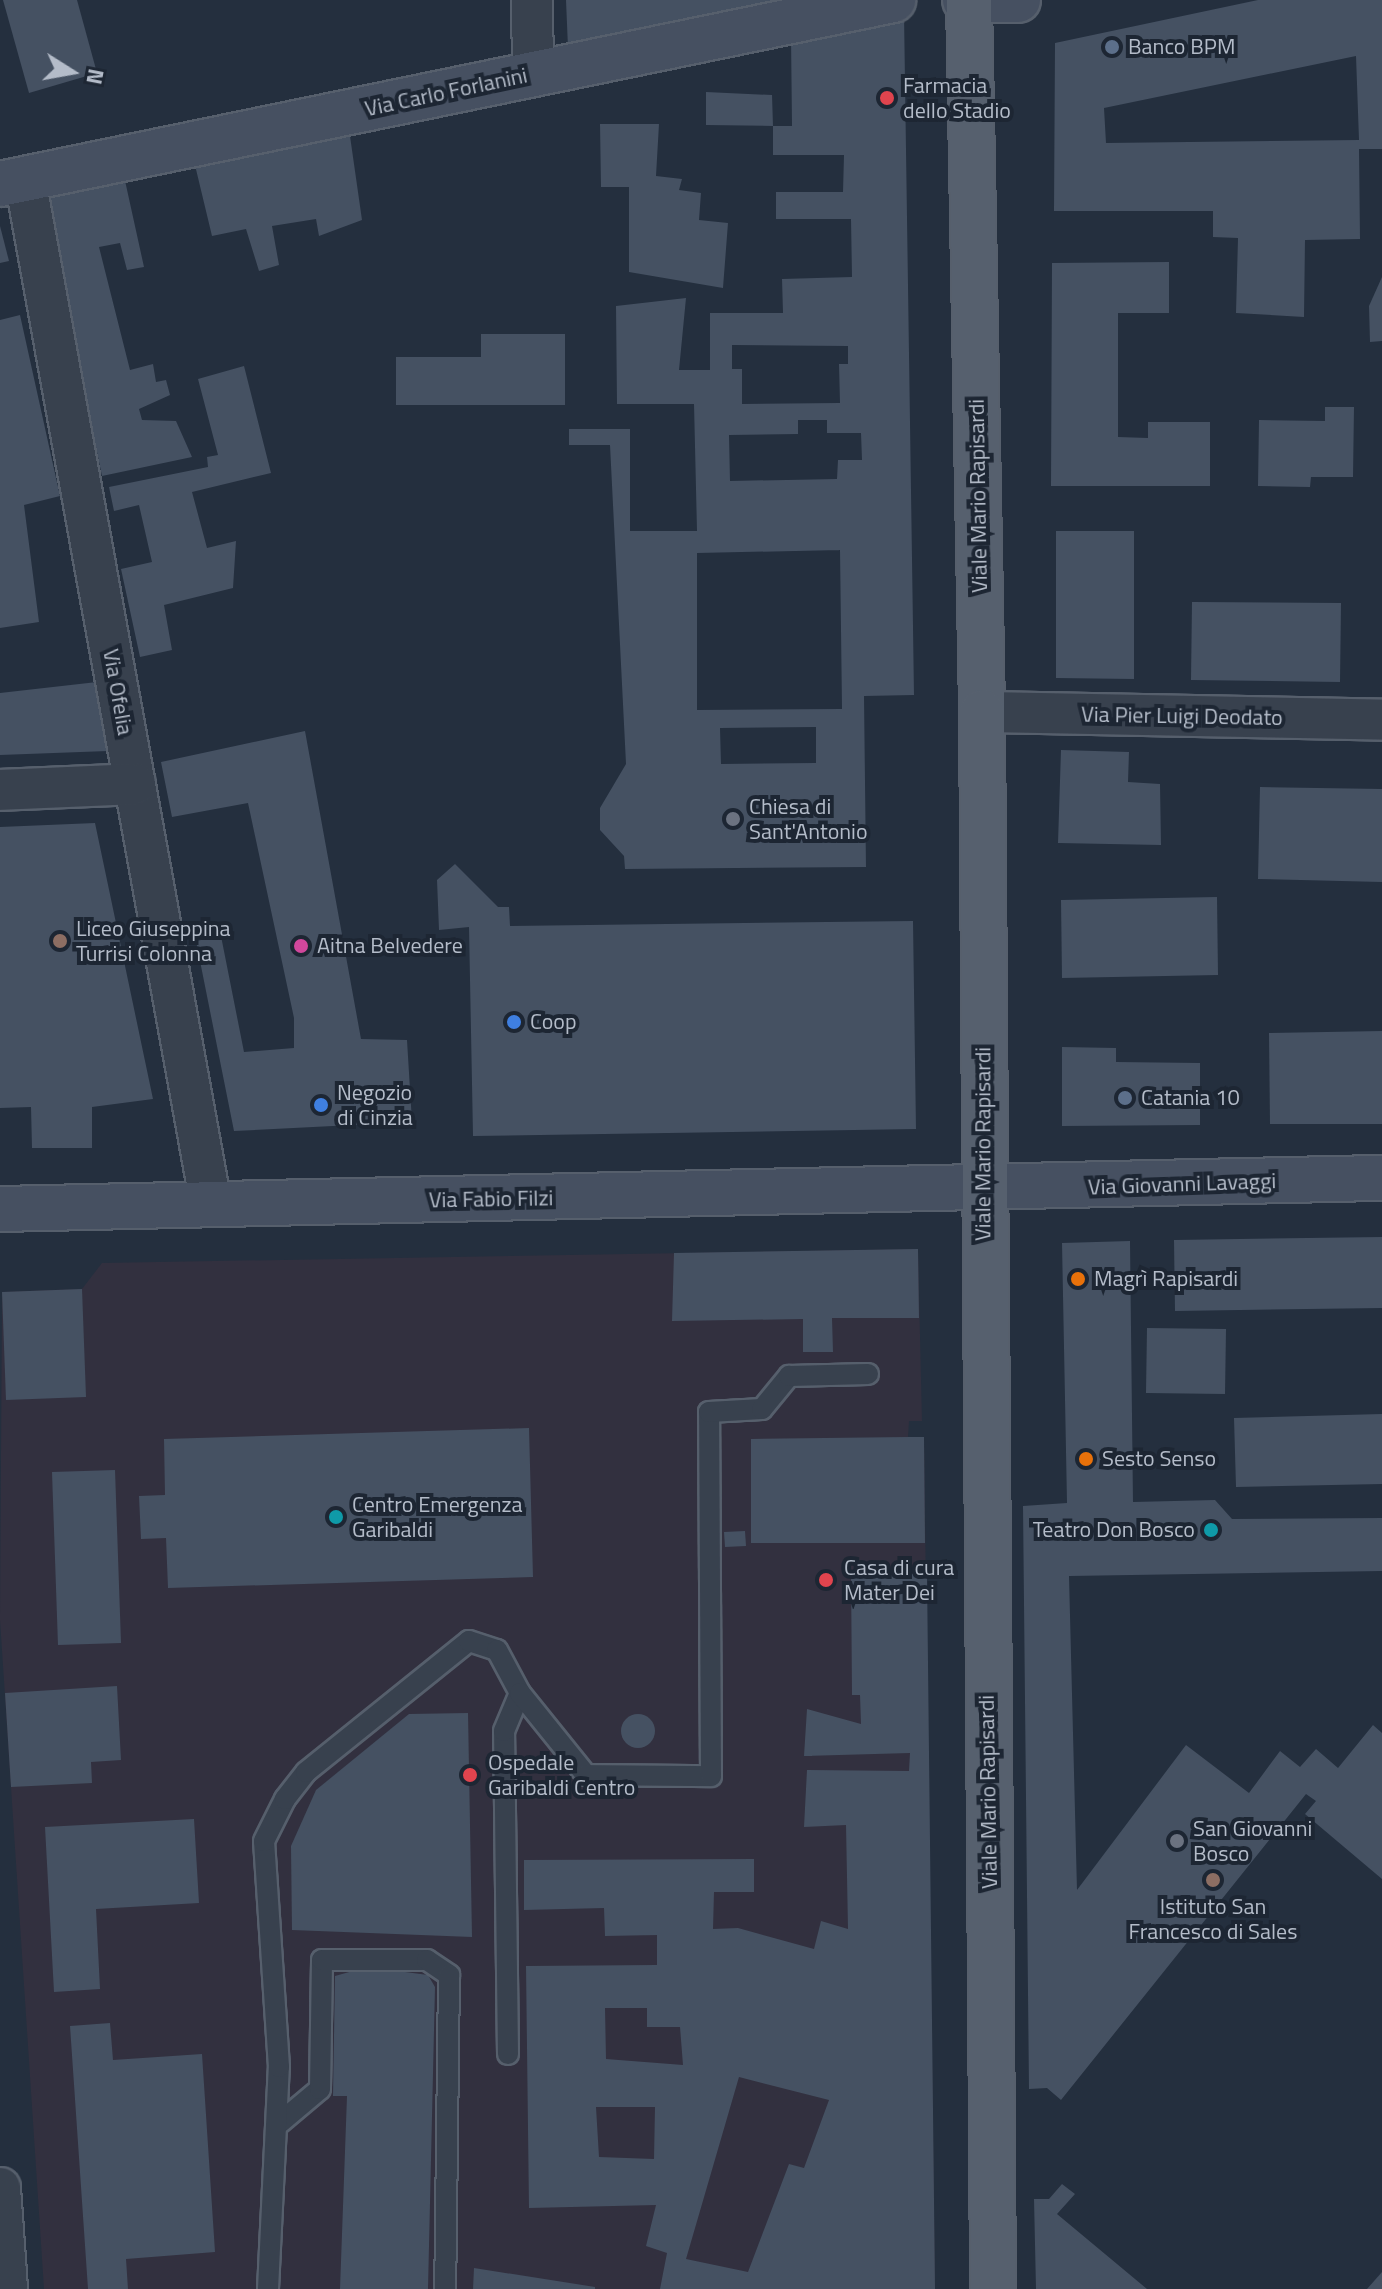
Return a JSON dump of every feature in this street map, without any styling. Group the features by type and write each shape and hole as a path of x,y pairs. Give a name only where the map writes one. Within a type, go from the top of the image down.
{"main road":[{"name":"Viale Mario Rapisardi","path":"968,0 982,712 993,2289"}],"street":[{"path":"532,0 533,74"},
{"name":"Via Carlo Forlanini","path":"12,182 893,0"},
{"path":"968,0 1018,0"},
{"name":"Via Ofelia","path":"12,182 135,784 211,1205"},
{"name":"Via Pier Luigi Deodato","path":"982,712 1382,720"},
{"path":"0,790 135,784"},
{"name":"Via Giovanni Lavaggi","path":"983,1190 1382,1178"},
{"name":"Via Fabio Filzi","path":"0,1209 983,1190"},
{"path":"1,2210 7,2289"}],"lane":[{"path":"268,2289 276,2126 264,1841 285,1799 306,1772 469,1641 497,1650 520,1693 586,1775 711,1776 709,1412 762,1409 789,1376 868,1374"},
{"path":"508,2054 504,1731 520,1693"},
{"path":"276,2126 320,2089 322,1960 427,1960 449,1975 445,2289"}],"shaded area":[{"name":"Ospedale Garibaldi Centro","path":"918,1249 922,1421 909,1421 908,1437 924,1437 935,2289 44,2289 0,1620 2,1292 82,1289 102,1263"}],"building":[{"path":"3,0 77,0 97,73 29,93"},
{"path":"566,0 784,0 784,1 568,48"},
{"path":"1258,0 1382,0 1382,149 1359,149 1360,239 1305,240 1304,317 1236,313 1238,238 1213,237 1213,211 1054,211 1055,43","holes":["1356,56 1359,140 1106,143 1104,108"]},
{"path":"904,13 914,695 864,696 866,867 625,869 624,856 600,830 600,808 626,764 610,445 569,445 569,429 630,429 630,531 697,531 694,404 617,404 616,306 686,298 679,370 710,370 710,313 783,313 782,279 852,277 851,219 776,219 776,192 843,192 844,155 773,155 773,126 792,126 791,37","holes":["732,345 848,346 848,364 839,364 840,403 742,404 742,369 732,369","798,420 827,420 827,433 861,433 862,460 838,460 837,479 730,481 729,435 798,434","840,550 842,709 697,710 697,553","816,727 816,763 721,764 720,728"]},
{"path":"706,92 772,95 773,126 706,125"},
{"path":"600,124 659,124 656,176 682,179 679,190 701,193 699,220 728,223 723,288 629,272 629,187 601,187"},
{"path":"349,129 362,220 319,236 316,219 272,226 279,265 259,271 246,229 212,236 194,161"},
{"path":"124,176 144,267 127,270 120,243 99,247 130,370 153,364 156,382 166,380 170,395 139,409 142,420 176,421 192,457 102,476 43,193"},
{"path":"0,226 9,261 0,263"},
{"path":"1169,262 1169,313 1118,313 1118,437 1148,438 1148,422 1210,422 1210,486 1051,486 1052,263"},
{"path":"1382,277 1382,341 1370,342 1369,306"},
{"path":"20,315 60,496 24,505 39,622 0,628 0,320"},
{"path":"481,334 565,334 565,405 396,405 396,357 481,357"},
{"path":"244,366 271,473 192,492 207,548 236,541 233,588 164,605 172,650 140,657 121,569 152,562 139,505 114,511 109,487 208,467 207,457 218,455 198,379"},
{"path":"1325,407 1354,407 1353,477 1311,477 1310,487 1258,486 1259,420 1325,421"},
{"path":"1056,531 1134,531 1134,679 1056,678"},
{"path":"1192,602 1341,603 1340,682 1191,680"},
{"path":"97,682 108,751 0,755 0,693"},
{"path":"305,731 361,1039 407,1040 412,1122 234,1131 196,941 221,936 244,1052 294,1048 294,1018 248,803 172,817 161,762"},
{"path":"1061,750 1129,752 1128,782 1160,784 1161,845 1058,843"},
{"path":"1260,787 1382,789 1382,882 1258,879"},
{"name":"Liceo Giuseppina Turrisi Colonna","path":"95,823 153,1099 92,1107 92,1148 32,1148 31,1107 0,1108 0,827"},
{"path":"455,864 498,907 509,907 510,926 913,921 916,1129 473,1136 469,927 439,930 437,880"},
{"path":"1217,897 1218,975 1062,978 1061,900"},
{"path":"1382,1031 1382,1124 1270,1124 1269,1033"},
{"path":"1062,1047 1116,1048 1116,1062 1200,1063 1200,1125 1062,1126"},
{"path":"1382,1237 1382,1308 1175,1311 1174,1240"},
{"path":"1130,1241 1133,1502 1215,1500 1232,1519 1382,1518 1382,1571 1069,1576 1077,1890 1186,1745 1249,1793 1280,1751 1300,1767 1316,1749 1338,1768 1373,1725 1382,1733 1382,1879 1305,1814 1316,1801 1306,1794 1061,2100 1047,2088 1029,2089 1023,1506 1067,1503 1062,1243"},
{"path":"918,1249 919,1318 832,1318 833,1352 803,1352 803,1319 672,1321 674,1253"},
{"path":"82,1289 86,1397 6,1400 2,1292"},
{"path":"1147,1328 1226,1329 1225,1394 1146,1393"},
{"path":"1382,1414 1382,1484 1236,1487 1234,1418"},
{"name":"Centro Emergenza Garibaldi","path":"529,1428 533,1577 168,1588 166,1538 141,1539 139,1496 165,1495 164,1439"},
{"path":"924,1437 925,1543 751,1543 751,1439"},
{"path":"115,1470 121,1643 58,1645 52,1472"},
{"path":"745,1531 746,1546 725,1547 724,1532"},
{"path":"851,1573 927,1574 935,2289 660,2289 667,2253 646,2246 656,2205 529,2208 526,1966 657,1965 657,1935 605,1936 604,1908 524,1910 524,1860 754,1859 754,1892 714,1892 713,1929 738,1928 814,1949 821,1921 848,1929 846,1825 804,1827 807,1770 909,1771 910,1753 804,1756 807,1709 861,1724 860,1695 852,1695","holes":["605,2008 647,2008 647,2027 680,2027 683,2065 606,2059","739,2077 829,2100 804,2168 789,2164 748,2272 686,2259","596,2107 655,2107 654,2159 599,2157"]},
{"path":"117,1686 121,1760 91,1762 92,1783 11,1787 5,1693"},
{"path":"468,1713 472,1937 292,1930 291,1846 316,1790 409,1714"},
{"path":"638,1714 650,1719 655,1731 650,1743 638,1748 626,1743 621,1731 626,1719"},
{"path":"194,1819 199,1903 96,1909 100,1989 54,1992 45,1827"},
{"path":"367,1967 428,1975 435,1987 428,2289 340,2289 347,2096 333,2096 335,1976"},
{"path":"110,2023 113,2060 202,2054 215,2252 126,2259 128,2289 88,2289 70,2026"},
{"path":"1062,2184 1075,2194 1057,2214 1147,2289 1036,2289 1034,2199 1049,2199"},
{"path":"474,2268 595,2287 595,2289 473,2289"},
{"path":"1382,2272 1382,2289 1367,2289"}],"place":[{"name":"Banco BPM","path":"1112,47"},
{"name":"Farmacia dello Stadio","path":"887,98"},
{"name":"Chiesa di Sant'Antonio","path":"733,819"},
{"name":"Liceo Giuseppina Turrisi Colonna","path":"60,941"},
{"name":"Aitna Belvedere","path":"301,946"},
{"name":"Coop","path":"514,1022"},
{"name":"Catania 10","path":"1125,1098"},
{"name":"Negozio di Cinzia","path":"321,1105"},
{"name":"Magrì Rapisardi","path":"1078,1279"},
{"name":"Sesto Senso","path":"1086,1459"},
{"name":"Centro Emergenza Garibaldi","path":"336,1517"},
{"name":"Teatro Don Bosco","path":"1211,1530"},
{"name":"Casa di cura Mater Dei","path":"826,1580"},
{"name":"Ospedale Garibaldi Centro","path":"470,1775"},
{"name":"San Giovanni Bosco","path":"1177,1841"},
{"name":"Istituto San Francesco di Sales","path":"1213,1880"}]}
